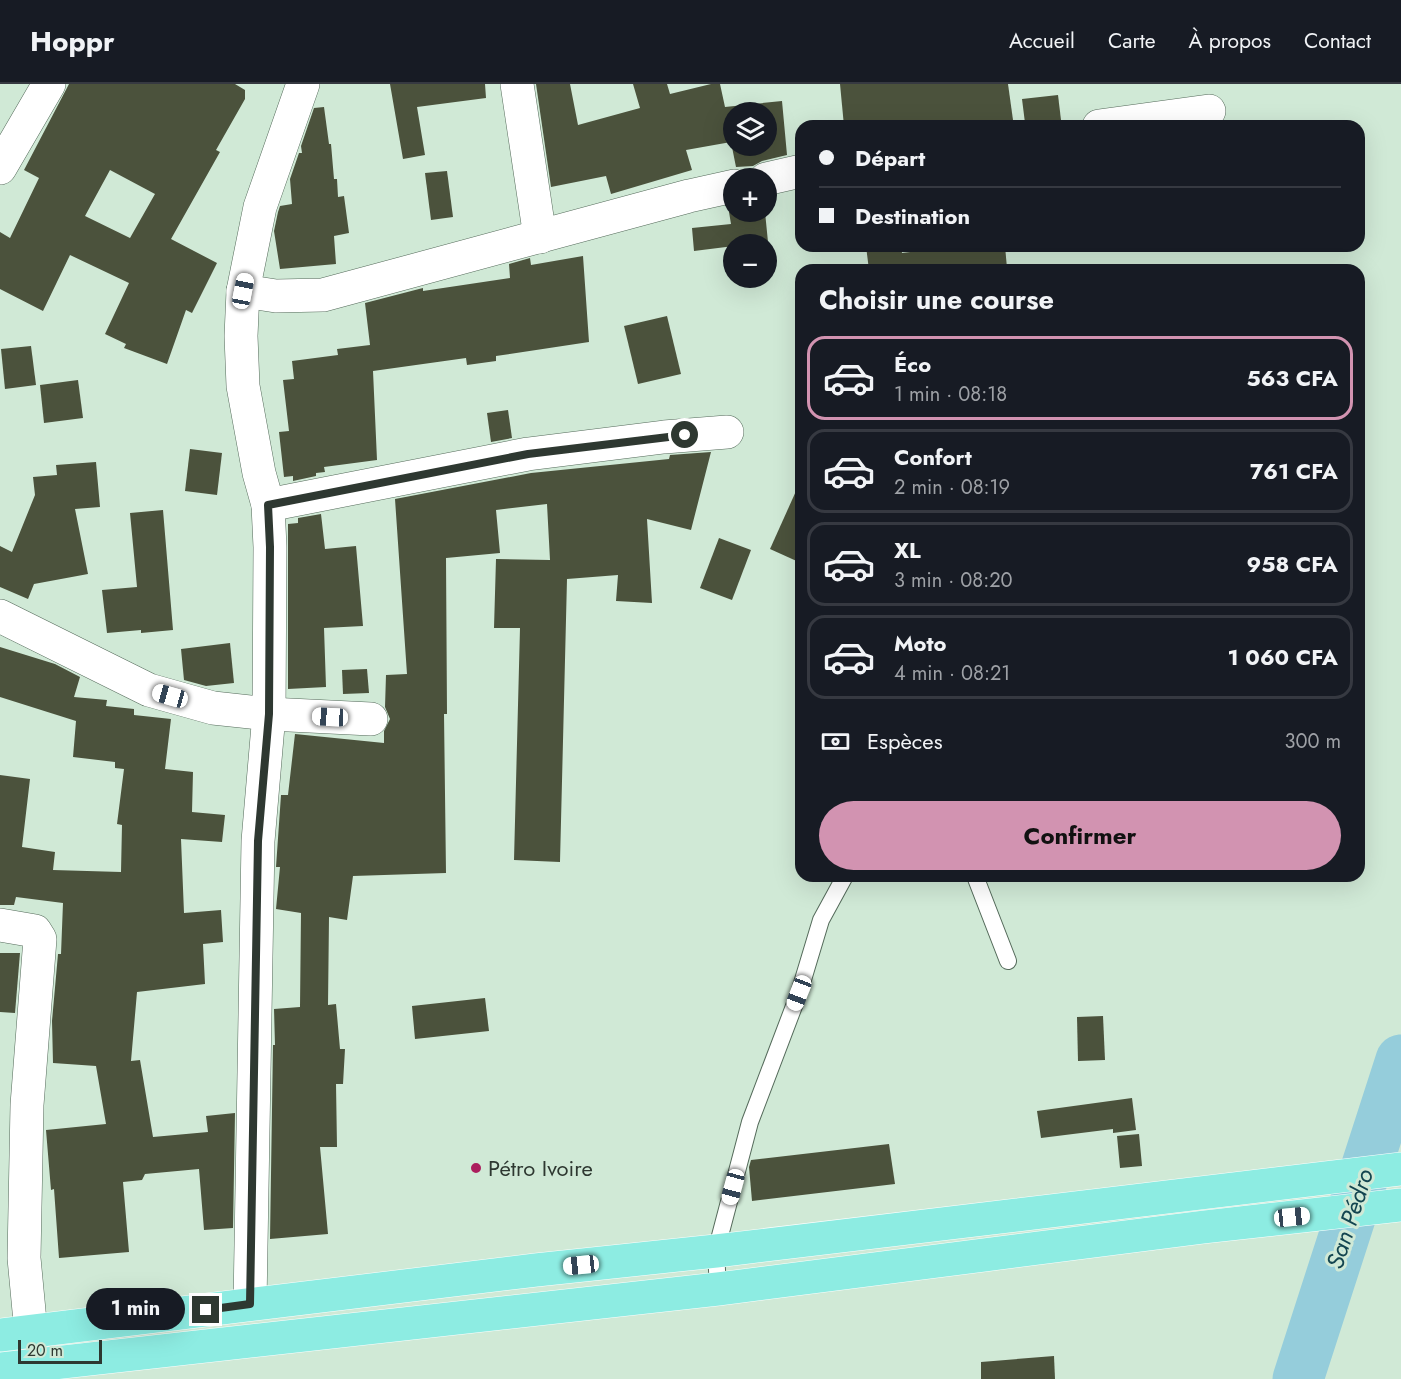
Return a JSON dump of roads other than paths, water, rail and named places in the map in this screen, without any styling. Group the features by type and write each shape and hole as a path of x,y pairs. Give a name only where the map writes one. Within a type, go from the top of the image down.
{"main road":[{"path":"16,1333 524,1271 716,1251 1401,1169"},
{"path":"0,1369 718,1289 1204,1227 1401,1205"}],"street":[{"path":"0,168 49,84"},
{"path":"250,1304 258,841 269,714 270,547 268,505 259,473 243,386 241,336 243,291 260,207 303,84"},
{"path":"517,84 540,237"},
{"path":"1143,120 1209,111"},
{"path":"777,176 795,172"},
{"path":"243,291 276,296 323,295 723,188"},
{"path":"268,505 528,454 664,437 727,432"},
{"path":"0,616 149,690 213,708 269,714 371,719"},
{"path":"0,925 35,931 40,939 27,1105 24,1258 16,1333"}],"lane":[{"path":"718,1289 716,1251 750,1122 799,993 820,920 842,882"},
{"path":"977,882 1008,961"}],"waterway":[{"name":"San Pédro","path":"1298,1379 1401,1060"}],"place":[{"name":"Pétro Ivoire","path":"476,1168"}]}
